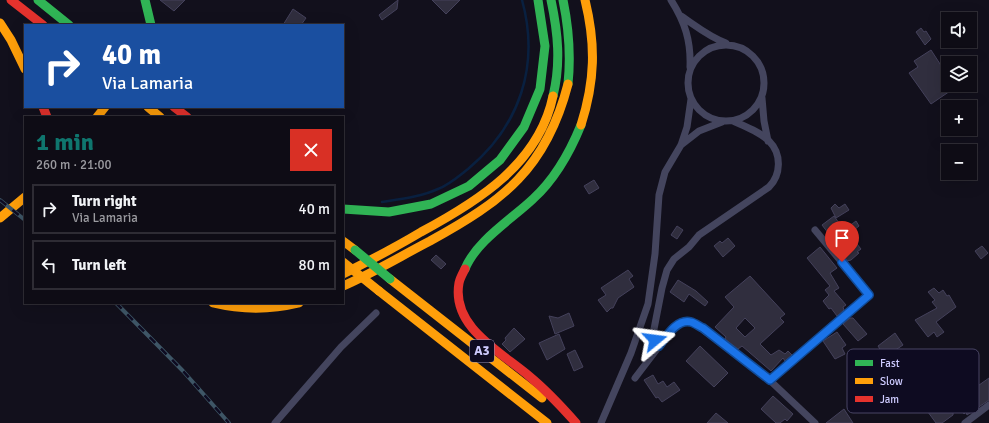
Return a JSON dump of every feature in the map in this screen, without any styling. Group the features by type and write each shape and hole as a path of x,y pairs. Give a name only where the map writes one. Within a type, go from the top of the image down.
{"main road":[{"path":"11,0 42,24"},
{"path":"38,0 68,24"},
{"path":"145,0 151,24"},
{"path":"344,209 361,212 388,213 406,211 439,201 454,195 476,181 506,154 526,126 539,91 543,74 545,37 538,0"},
{"path":"344,274 382,255 477,200 506,176 520,161 545,123 556,86 559,64 559,34 551,0"},
{"path":"344,286 393,262 476,214 495,201 533,162 544,146 557,121 569,82 570,34 563,0"},
{"path":"574,423 556,402 529,376 475,331 463,313 459,294 463,270 469,259 534,198 550,179 562,163 582,124 589,102 593,59 590,21 585,0"},
{"path":"0,23 11,40 24,67"},
{"path":"97,116 104,108"},
{"path":"149,108 159,116"},
{"path":"175,108 187,116"},
{"path":"0,218 24,198"},
{"name":"A3","path":"344,242 574,423"},
{"name":"A3","path":"344,263 547,423"},
{"path":"220,304 249,308 273,308 294,304"}],"street":[{"path":"671,0 681,16 689,40 690,70"},
{"path":"681,16 715,40 740,47 749,52 761,67 764,77 764,87 758,105 743,118 733,121 713,120 704,115 691,99 687,80 694,61 706,50 720,45 730,45"},
{"path":"762,96 764,121 768,141"},
{"path":"602,423 631,353 648,304 654,260 659,195 665,172 681,145 687,127 691,99"},
{"path":"681,145 699,131 723,121"},
{"path":"659,346 655,340 654,329 667,270 674,259 689,247 699,235 760,194 774,181 778,164 774,149 768,141 746,126 733,121"},
{"path":"770,380 869,295 816,230"},
{"path":"275,423 341,346 376,313"},
{"path":"635,378 670,332 682,322 691,322 703,328 770,380 815,423"},
{"path":"979,412 989,405"},
{"path":"965,423 978,413"}],"building":[{"path":"160,0 185,0 174,11"},
{"path":"398,0 397,9 382,20 379,15"},
{"path":"432,0 460,0 446,14"},
{"path":"293,9 306,18 302,24 284,24"},
{"path":"921,28 924,32 926,31 931,39 925,45 916,32"},
{"path":"931,50 941,65 941,92 949,92 931,104 909,73 918,67 914,61"},
{"path":"594,180 599,188 589,194 584,186"},
{"path":"835,204 839,208 845,204 849,210 836,218 831,208"},
{"path":"834,216 844,230 856,221 859,226 849,234 861,249 857,252 859,253 851,260 847,261 836,241 835,242 822,225"},
{"path":"677,226 683,230 677,239 671,235"},
{"path":"728,238 735,246 723,257 714,246 720,241 722,243"},
{"path":"982,246 988,253 981,259 975,251"},
{"path":"820,247 837,268 830,273 839,288 834,291 846,305 843,307 844,310 837,316 823,301 829,295 825,290 830,286 807,258"},
{"path":"436,255 446,264 441,269 431,260"},
{"path":"628,270 633,276 629,279 634,287 618,298 613,308 607,312 598,300 606,295 601,288"},
{"path":"750,276 785,314 780,318 784,322 760,344 771,355 779,350 785,354 788,351 792,355 785,361 783,358 771,371 742,346 738,349 725,339 726,337 715,327 734,307 725,297","holes":["745,318 755,328 745,337 736,328"]},
{"path":"678,280 696,291 708,302 705,306 689,294 684,302 670,292"},
{"path":"934,288 939,293 943,290 947,296 949,295 956,307 936,322 944,332 937,337 934,332 928,337 915,320 937,308 932,302 935,300 928,292"},
{"path":"569,313 574,326 555,334 549,316 558,318"},
{"path":"850,318 853,318 867,334 858,341 843,324"},
{"path":"514,328 525,339 510,352 502,344"},
{"path":"837,332 846,345 842,348 845,354 835,359 823,341"},
{"path":"895,333 903,345 897,349 880,349 878,346"},
{"path":"559,334 565,349 547,360 539,343"},
{"path":"700,346 728,373 714,387 686,361"},
{"path":"575,350 583,367 574,371 567,354"},
{"path":"653,375 658,384 663,381 667,387 674,382 680,390 662,402 658,397 656,398 644,380"},
{"path":"989,378 989,400 979,407 979,385"},
{"path":"773,396 793,414 787,421 785,419 780,423 776,423 761,409"},
{"path":"844,409 853,423 826,423"},
{"path":"716,413 728,423 707,423"},
{"path":"929,413 953,413 953,415 942,423 936,423"}],"waterway":[{"path":"382,202 417,196 431,192 446,185 468,169 486,152 501,134 513,114 527,71 527,24 522,0"}],"railway":[{"path":"0,200 24,219"},
{"path":"117,304 183,371 229,423"}],"traffic: fast":[{"path":"38,0 68,24"},
{"path":"145,0 151,24"},
{"path":"344,209 389,212 431,204 469,186 500,160 524,127 540,89 545,46 538,0"},
{"path":"551,0 558,48 557,72 553,96"},
{"path":"563,0 569,42 568,84"},
{"path":"465,269 477,249 495,231 533,199 548,183 567,155 581,125"},
{"path":"355,250 390,279"}],"traffic: slow":[{"path":"581,125 589,93 592,63 591,32 585,0"},
{"path":"0,23 11,40 24,67"},
{"path":"344,286 430,241 479,212 500,196 518,179 534,160 547,139 559,114 568,84"},
{"path":"344,273 463,208 484,194 503,178 520,161 534,142 546,120 553,96"},
{"path":"98,116 104,108"},
{"path":"149,108 159,116"},
{"path":"0,218 24,198"},
{"path":"344,242 355,250"},
{"path":"344,263 379,291"},
{"path":"390,279 542,398"},
{"path":"379,291 547,423"},
{"path":"218,304 245,308 267,308 294,304"}],"traffic: jam":[{"path":"11,0 42,24"},
{"path":"43,108 47,116"},
{"path":"175,108 186,116"},
{"path":"465,269 459,283 459,299 463,313 470,325 492,348 541,387 576,423"}],"route":[{"path":"655,340 659,346 670,332 682,322 691,322 703,328 770,380 869,295 842,262"}]}
